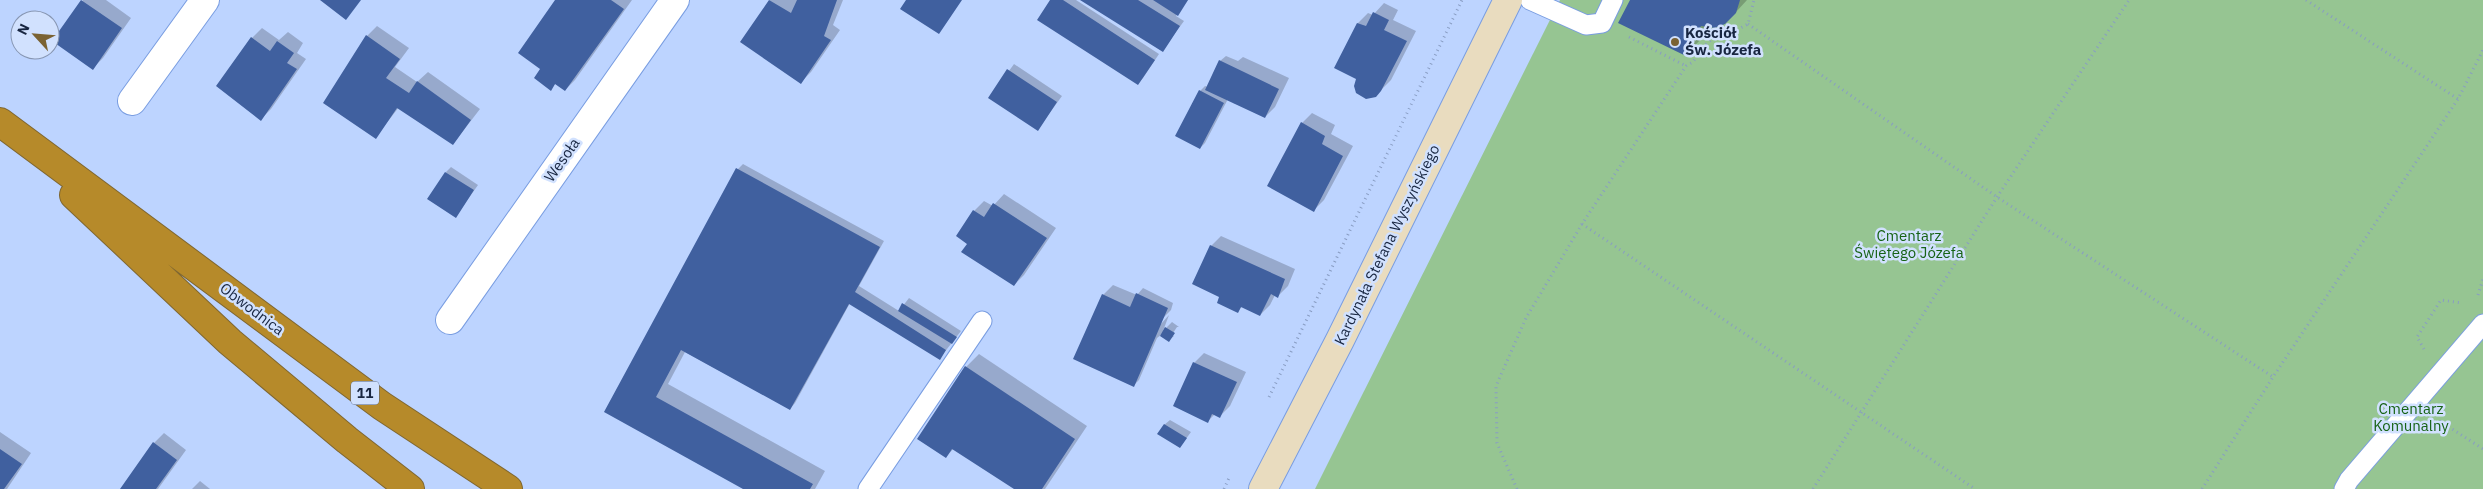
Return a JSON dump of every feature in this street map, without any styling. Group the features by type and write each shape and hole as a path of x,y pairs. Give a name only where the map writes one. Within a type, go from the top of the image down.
{"highway":[{"name":"Obwodnica","path":"0,124 230,342 347,440 410,489"},
{"name":"Obwodnica","path":"0,124 382,406 508,489"}],"street":[{"path":"132,101 205,0"},
{"name":"Wesoła","path":"450,320 675,0"},
{"name":"Kardynała Stefana Wyszyńskiego","path":"1263,489 1340,340 1508,0"}],"lane":[{"path":"1530,0 1586,25 1602,23 1613,0"},
{"path":"868,489 982,322"},
{"path":"2344,489 2483,324"}],"path":[{"path":"1269,398 1462,0"},
{"path":"1517,489 1498,443 1496,386 1526,318 1582,224 1686,66 1693,62 1702,48 1711,40 1726,36 1748,24 1754,0"},
{"path":"1813,489 1997,197 2129,0"},
{"path":"2306,0 2458,99"},
{"path":"1602,23 1686,66"},
{"path":"1748,24 1997,197 2273,377"},
{"path":"2202,489 2273,377 2458,99 2483,50"},
{"path":"1582,224 1975,489"},
{"path":"2414,404 2483,449"},
{"path":"1224,489 1231,476"}],"green space":[{"name":"Cmentarz Świętego Józefa","path":"1560,0 2483,0 2483,489 1315,489"}],"building":[{"path":"81,0 122,28 93,70 60,47 60,30"},
{"path":"320,0 361,0 346,20"},
{"path":"555,0 611,0 624,9 565,91 555,84 551,91 534,78 540,69 518,53"},
{"path":"769,0 791,13 797,0 837,0 824,36 831,40 801,84 740,42"},
{"path":"906,0 962,0 939,34 900,9"},
{"path":"1050,0 1063,0 1155,60 1138,85 1037,20"},
{"path":"1080,0 1138,0 1180,26 1163,52"},
{"path":"1153,0 1188,0 1178,16"},
{"name":"Kościół Św. Józefa","path":"1630,0 1740,0 1736,13 1725,24 1715,28 1701,26 1686,56 1618,23"},
{"path":"1373,12 1389,20 1384,30 1407,41 1381,91 1376,97 1366,99 1356,93 1354,86 1356,79 1334,68 1357,23 1366,26"},
{"path":"366,35 400,59 386,78 409,93 417,81 471,120 453,145 397,108 376,139 323,103"},
{"path":"251,37 270,51 277,41 294,53 287,63 297,69 261,121 216,86"},
{"path":"1219,60 1279,89 1265,118 1205,90"},
{"path":"1007,69 1057,102 1038,131 988,98"},
{"path":"1199,90 1224,103 1200,149 1175,136"},
{"path":"1301,122 1325,136 1322,144 1343,156 1314,212 1267,186"},
{"path":"736,168 880,247 855,292 946,350 940,360 849,304 790,410 681,350 656,397 813,484 810,489 743,489 604,412"},
{"path":"445,172 474,190 456,218 427,199"},
{"path":"993,203 1047,238 1014,286 961,252 967,244 956,236 973,210 984,217"},
{"path":"1210,245 1285,279 1278,298 1271,294 1260,316 1241,307 1238,313 1217,303 1219,297 1192,284"},
{"path":"1136,293 1168,308 1134,387 1073,359 1102,294 1130,307"},
{"path":"902,303 957,337 952,344 898,311"},
{"path":"1165,327 1175,333 1169,342 1160,336"},
{"path":"1193,362 1237,382 1220,418 1212,414 1208,423 1173,406"},
{"path":"965,366 1075,439 1042,489 1014,489 952,449 946,458 917,439"},
{"path":"1164,424 1187,438 1180,448 1157,434"},
{"path":"153,442 177,460 156,489 120,489"},
{"path":"0,449 22,464 4,489 0,489"}],"place":[{"name":"Kościół Św. Józefa","path":"1675,42"}],"park label":[{"name":"Cmentarz Komunalny","path":"2411,418"}]}
